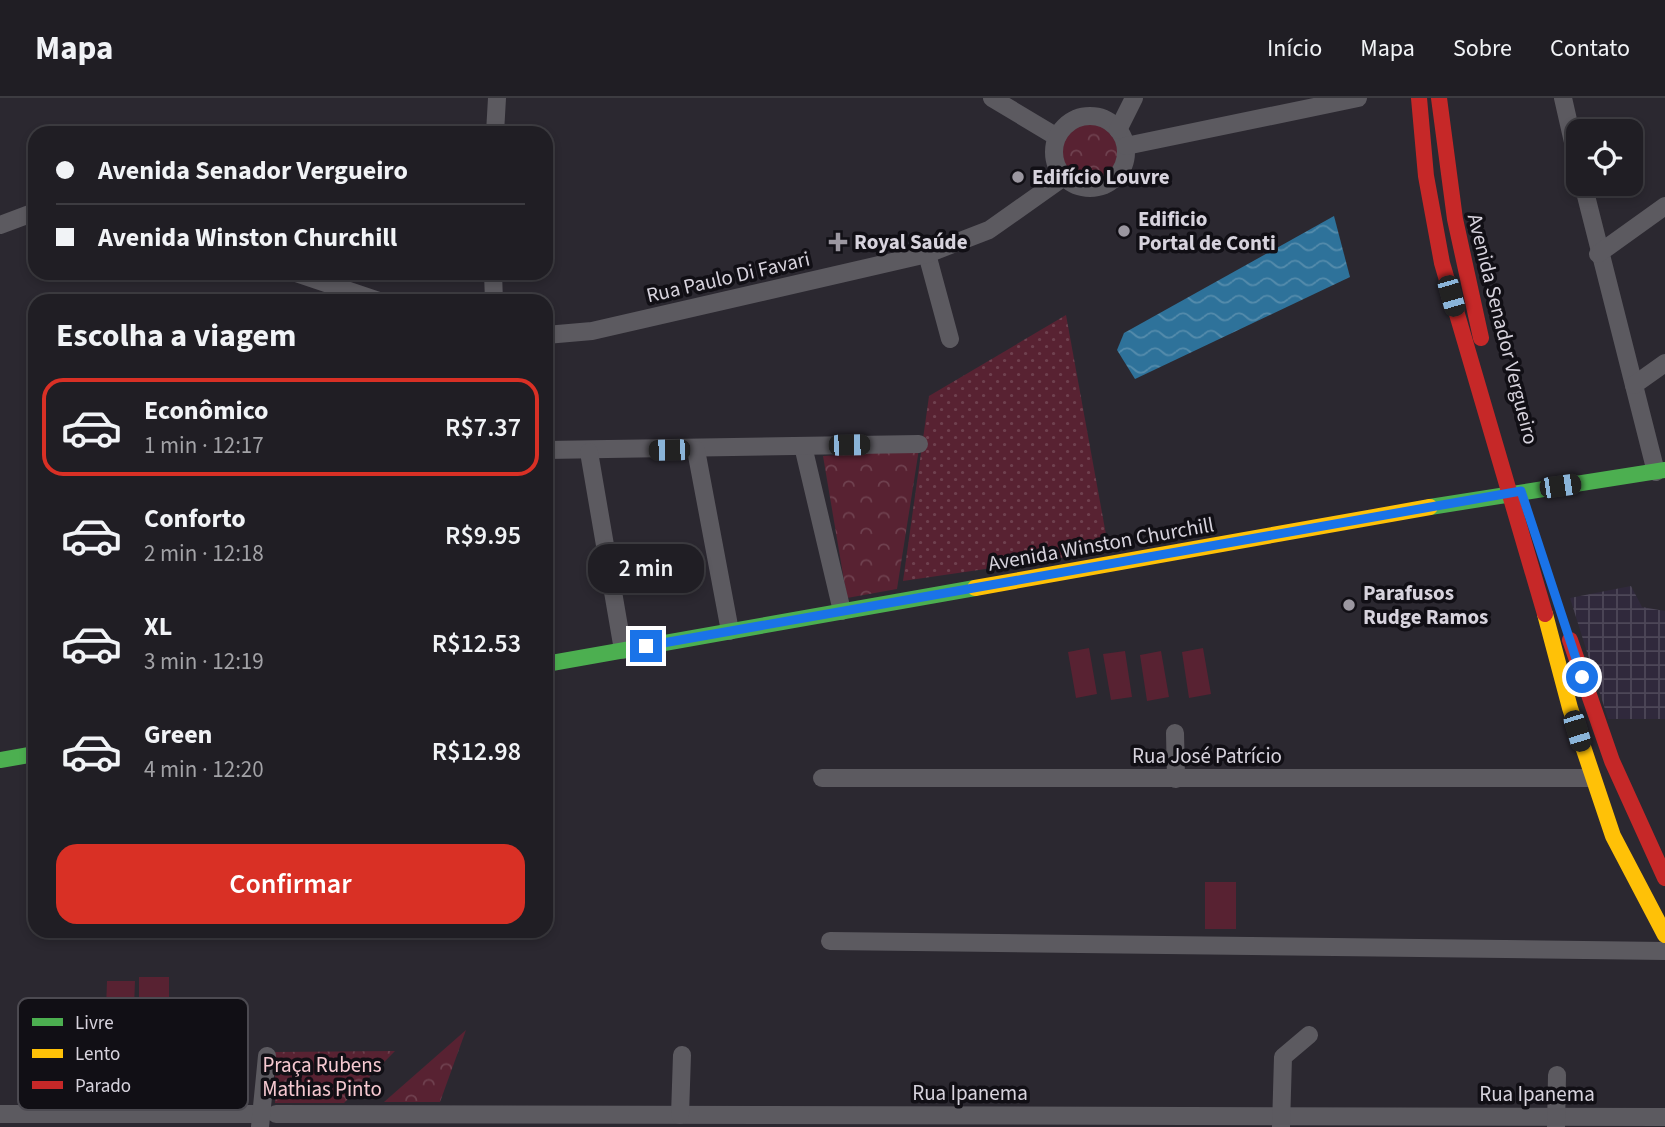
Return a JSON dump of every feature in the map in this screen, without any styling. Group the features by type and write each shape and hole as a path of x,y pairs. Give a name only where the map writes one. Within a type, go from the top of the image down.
{"main road":[{"name":"Avenida Senador Vergueiro","path":"1419,98 1433,229 1515,492 1604,743 1638,827 1665,878"},
{"name":"Avenida Senador Vergueiro","path":"1439,98 1444,165 1460,260 1515,492 1592,778 1623,858 1665,935"},
{"name":"Avenida Winston Churchill","path":"553,663 1515,492 1661,471"},
{"path":"0,760 28,755"}],"street":[{"path":"495,126 497,98"},
{"path":"992,98 1058,137"},
{"path":"1118,130 1134,98"},
{"path":"1125,146 1358,98"},
{"path":"1563,98 1568,119"},
{"path":"1082,117 1105,120 1118,130 1125,146 1121,170 1102,186 1078,186 1064,177 1055,158 1058,137 1067,124 1082,117"},
{"name":"Rua Paulo Di Favari","path":"553,334 592,331 927,254 989,230 1064,177"},
{"path":"1586,196 1598,254 1661,471"},
{"path":"1598,254 1665,206"},
{"path":"0,225 28,215"},
{"path":"927,254 950,339"},
{"path":"317,280 358,294"},
{"path":"1634,385 1665,363"},
{"path":"553,450 589,452 919,444"},
{"path":"803,446 842,611"},
{"path":"696,450 730,631"},
{"path":"589,452 624,650"},
{"path":"1175,733 1176,779"},
{"name":"Rua José Patrício","path":"822,778 1592,778"},
{"path":"830,941 1665,951"},
{"path":"1281,1122 1283,1057 1309,1035"},
{"path":"680,1115 682,1055"},
{"path":"266,1119 267,1056"},
{"path":"1556,1122 1557,1075"},
{"name":"Rua Ipanema","path":"0,1114 159,1121 653,1121 680,1115 788,1121 1556,1122 1665,1117"}],"shaded area":[{"path":"1631,586 1642,607 1665,611 1665,719 1608,719 1570,598"}],"green space":[{"path":"1083,119 1097,119 1109,124 1118,133 1123,152 1121,165 1114,176 1097,185 1083,185 1071,180 1062,171 1057,159 1057,145 1062,133 1071,124"},
{"path":"1066,315 1109,551 903,581 929,396"},
{"path":"919,449 897,589 847,598 823,456"},
{"path":"1089,648 1097,694 1076,698 1068,652"},
{"path":"1203,648 1211,694 1189,698 1182,652"},
{"path":"1125,651 1132,697 1111,700 1103,654"},
{"path":"1161,651 1169,697 1147,701 1140,655"},
{"path":"1205,882 1236,882 1236,929 1205,929"},
{"path":"139,977 169,977 169,998 139,998"},
{"path":"107,981 135,981 134,998 106,998"},
{"name":"Praça Rubens Mathias Pinto","path":"466,1030 440,1102 384,1102"},
{"name":"Praça Rubens Mathias Pinto","path":"395,1051 344,1103 275,1103 275,1052"},
{"path":"337,1057 338,1103 294,1103 293,1058"}],"water":[{"path":"1334,216 1350,277 1135,379 1117,350 1124,333"}],"traffic: fast":[{"path":"1430,507 1665,470"},
{"path":"553,663 975,588"},
{"path":"0,760 28,755"}],"traffic: slow":[{"path":"975,588 1430,507"},
{"path":"1545,614 1570,708 1613,836 1665,935"}],"traffic: jam":[{"path":"1419,98 1426,176 1442,263 1545,614"},
{"path":"1439,98 1455,219 1481,338"},
{"path":"1570,640 1612,761 1665,878"}],"place":[{"name":"Edifício Louvre","path":"1018,177"},
{"name":"Edificio Portal de Conti","path":"1124,231"},
{"name":"Royal Saúde","path":"838,242"},
{"name":"Parafusos Rudge Ramos","path":"1349,605"}],"route":[{"path":"646,646 1521,491 1582,677"}]}
